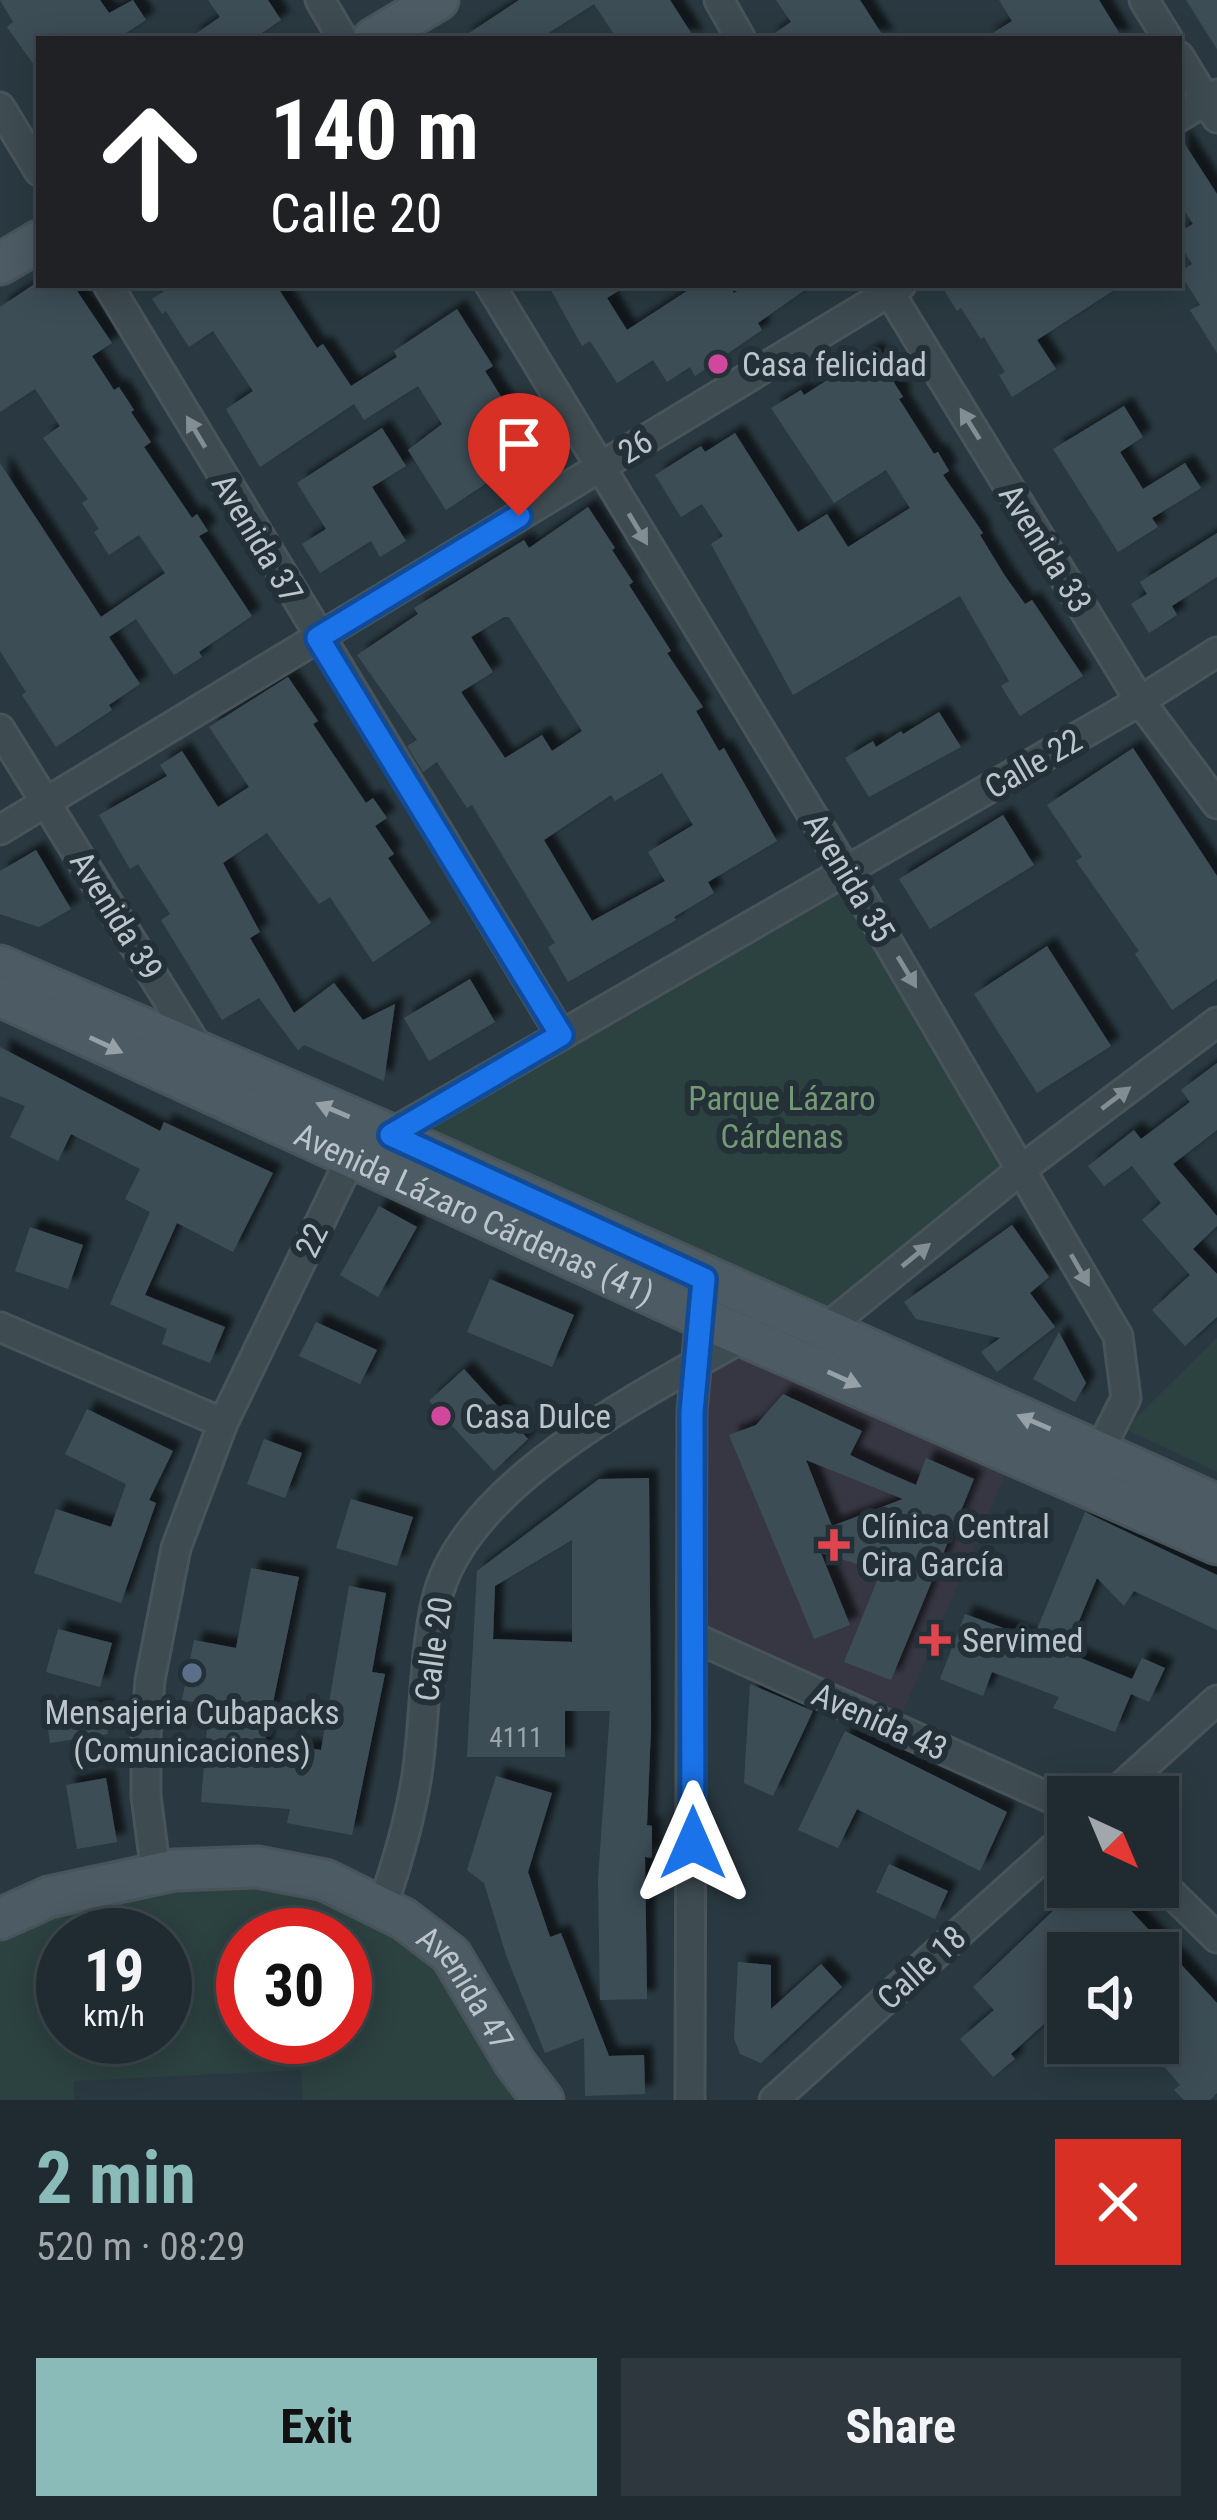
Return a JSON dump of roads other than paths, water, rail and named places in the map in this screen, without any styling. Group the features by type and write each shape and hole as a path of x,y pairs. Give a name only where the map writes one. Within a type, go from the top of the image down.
{"main road":[{"path":"379,36 438,0"},
{"path":"0,264 36,243"},
{"name":"Avenida Lázaro Cárdenas (41)","path":"0,966 391,1135 702,1298 745,1336 808,1344 1070,1478 1217,1544"},
{"name":"Avenida Lázaro Cárdenas (41)","path":"0,996 352,1156 808,1344 1100,1450 1217,1505"},
{"name":"Avenida 47","path":"0,1919 49,1897 156,1873 219,1866 295,1872 325,1880 382,1907 451,1955 515,2063 543,2100"}],"street":[{"path":"320,0 341,36"},
{"path":"718,0 739,36"},
{"path":"1144,0 1166,36"},
{"path":"1182,60 1214,104 1182,116"},
{"path":"0,107 36,166"},
{"name":"Avenida 37","path":"110,288 561,1035"},
{"name":"Avenida 35","path":"492,288 847,872 1118,1336 1126,1398 1100,1450 1070,1478"},
{"name":"26","path":"0,830 890,288"},
{"name":"Avenida 33","path":"893,288 1140,701 1217,804"},
{"name":"Calle 22","path":"847,872 1217,652"},
{"name":"Avenida 39","path":"0,729 232,1102"},
{"path":"352,1156 847,872"},
{"path":"808,1344 1023,1168 1217,1022"},
{"name":"22","path":"156,1873 146,1796 150,1680 176,1548 223,1424 352,1156"},
{"path":"690,2100 696,1365 702,1298"},
{"path":"0,1327 223,1424"},
{"name":"Calle 20","path":"382,1907 412,1806 436,1604 447,1565 472,1526 564,1444 745,1336"},
{"name":"Avenida 43","path":"693,1636 1047,1796"},
{"path":"1133,1776 1217,1700"},
{"name":"Calle 18","path":"774,2100 1047,1853"},
{"path":"1179,1901 1217,1938"}],"place":[{"name":"Casa felicidad","path":"718,364"},
{"name":"Casa Dulce","path":"441,1416"},
{"name":"Clínica Central Cira García","path":"834,1545"},
{"name":"Servimed","path":"935,1640"},
{"name":"Mensajeria Cubapacks (Comunicaciones)","path":"192,1673"}],"park label":[{"name":"Parque Lázaro Cárdenas","path":"782,1117"}]}
